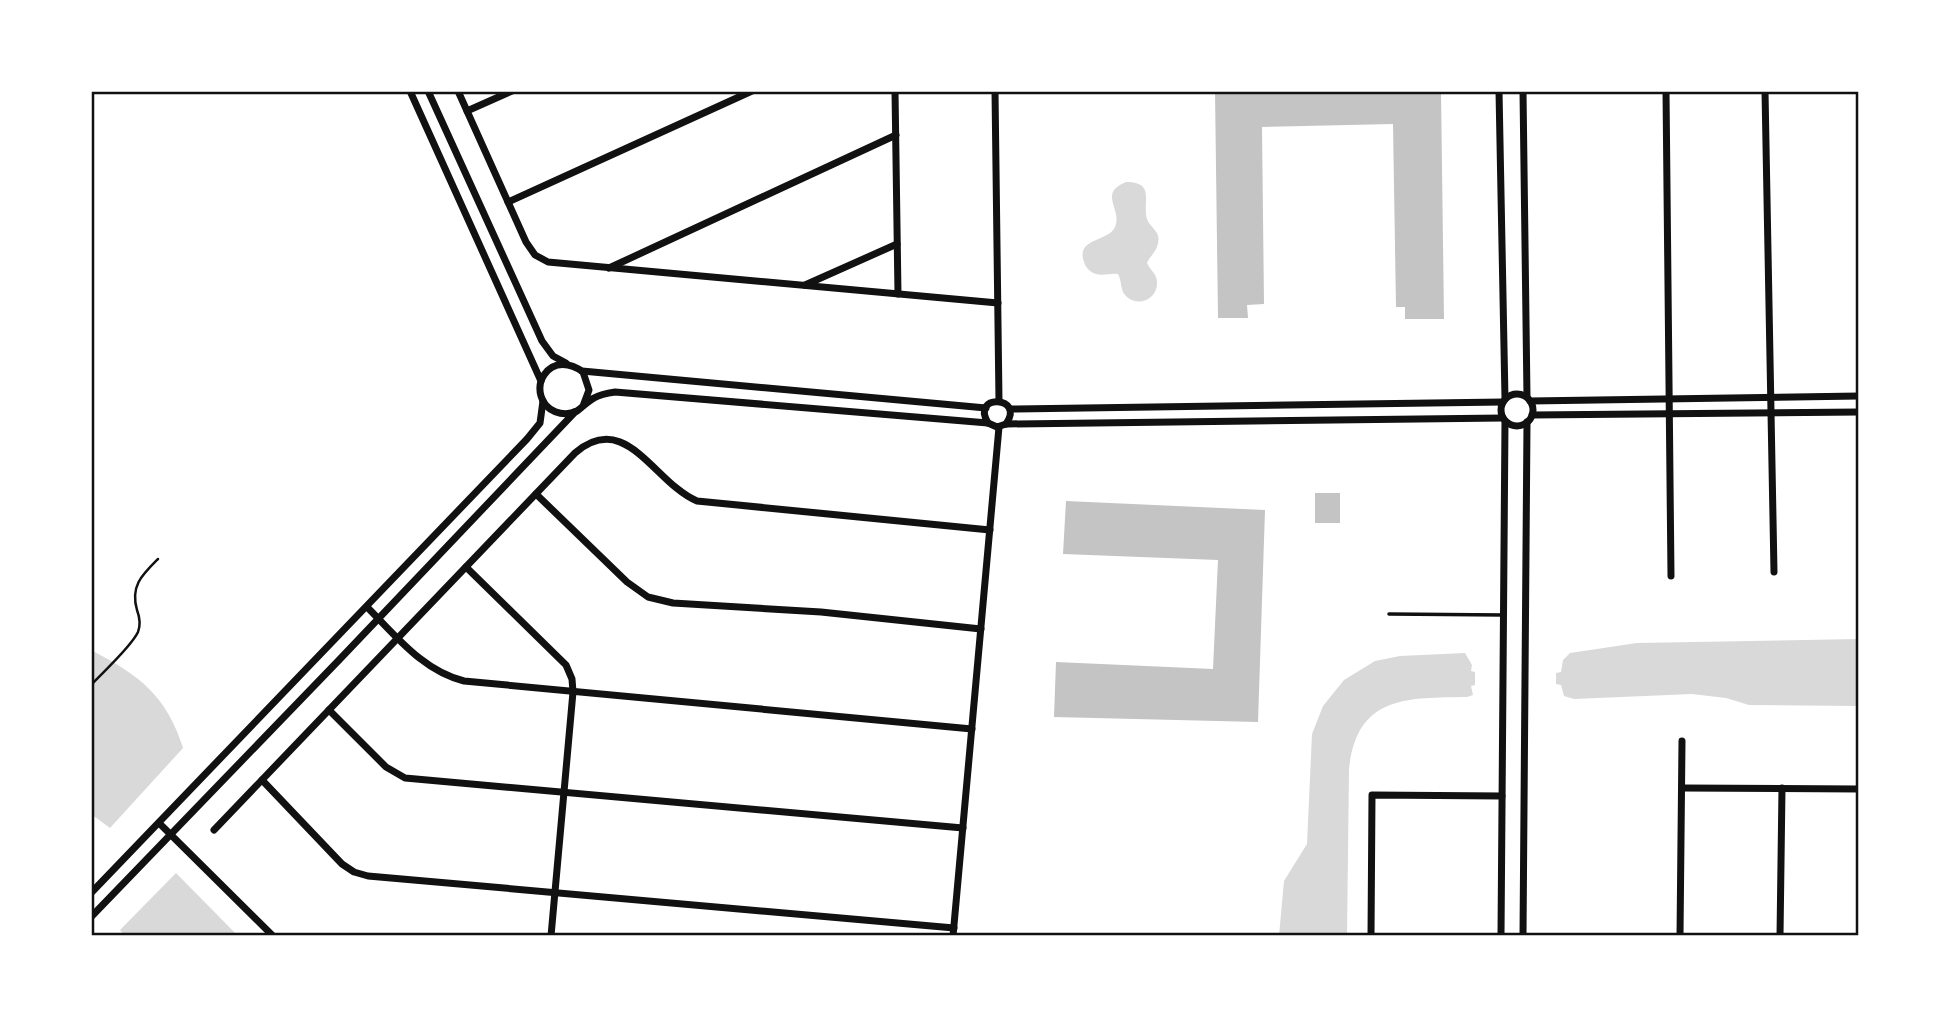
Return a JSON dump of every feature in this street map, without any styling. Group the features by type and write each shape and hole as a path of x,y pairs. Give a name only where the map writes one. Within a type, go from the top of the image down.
{"street":[{"path":"410,91 541,381"},
{"path":"428,91 544,344 556,358 582,371 986,408"},
{"path":"458,91 530,249 541,259 555,264 998,303"},
{"path":"467,111 512,91"},
{"path":"509,202 752,91"},
{"path":"895,91 898,294"},
{"path":"995,91 999,401"},
{"path":"1499,91 1504,401 1501,409 1504,419 1501,936"},
{"path":"1523,91 1528,399 1533,408 1530,418 1523,936"},
{"path":"1666,91 1671,576"},
{"path":"1765,91 1774,572"},
{"path":"609,268 896,135"},
{"path":"804,286 897,244"},
{"path":"91,894 537,428 542,416 541,381 554,366 569,365"},
{"path":"582,371 589,390 583,406"},
{"path":"91,917 575,412 599,395 618,392 1003,426 1504,419 1517,426 1530,418 1859,412"},
{"path":"988,423 984,416 986,408 992,402 999,401 1010,409 1504,401 1517,393 1528,399 1859,396"},
{"path":"542,400 558,413 575,412"},
{"path":"261,780 342,864 354,872 368,876 954,932 990,530 1003,426 1011,415 1010,409"},
{"path":"214,830 536,494 590,442 607,438 625,442 675,489 697,501 990,530"},
{"path":"536,494 627,582 648,597 673,603 821,612 981,629"},
{"path":"466,567 566,665 572,679 551,936"},
{"path":"367,607 429,666 451,678 476,683 972,729"},
{"path":"329,710 398,776 963,828"},
{"path":"1680,936 1682,741"},
{"path":"1682,788 1859,789"},
{"path":"1780,936 1783,788"},
{"path":"1371,936 1371,795 1502,796"},
{"path":"159,823 273,936"}],"lane":[{"path":"1389,614 1504,615"}],"path":[{"path":"91,685 138,629 140,617 135,595 138,580 159,559"}],"shaded area":[{"path":"1126,182 1141,185 1145,189 1147,219 1159,239 1147,263 1156,277 1156,288 1150,297 1140,301 1125,295 1118,274 1099,275 1090,271 1083,254 1089,244 1113,230 1116,218 1112,196 1118,186"},
{"path":"1859,639 1859,706 1749,705 1726,698 1692,694 1574,699 1564,696 1561,685 1556,684 1556,673 1561,672 1563,660 1570,653 1637,643"},
{"path":"91,650 123,668 149,688 168,714 183,748 110,828 91,814"},
{"path":"1465,653 1472,665 1471,671 1475,672 1475,685 1471,686 1473,695 1424,698 1388,706 1374,714 1362,727 1354,745 1349,769 1347,936 1279,936 1284,881 1307,844 1312,734 1323,706 1344,680 1375,661 1400,656"},
{"path":"176,873 238,936 125,936 120,930"}],"building":[{"path":"1215,91 1441,91 1444,319 1405,319 1405,307 1396,307 1393,124 1262,127 1264,304 1247,305 1248,318 1218,318"},
{"path":"1315,493 1340,493 1340,523 1315,523"},
{"path":"1066,501 1265,510 1258,722 1054,717 1056,662 1213,669 1218,560 1063,554"}]}
